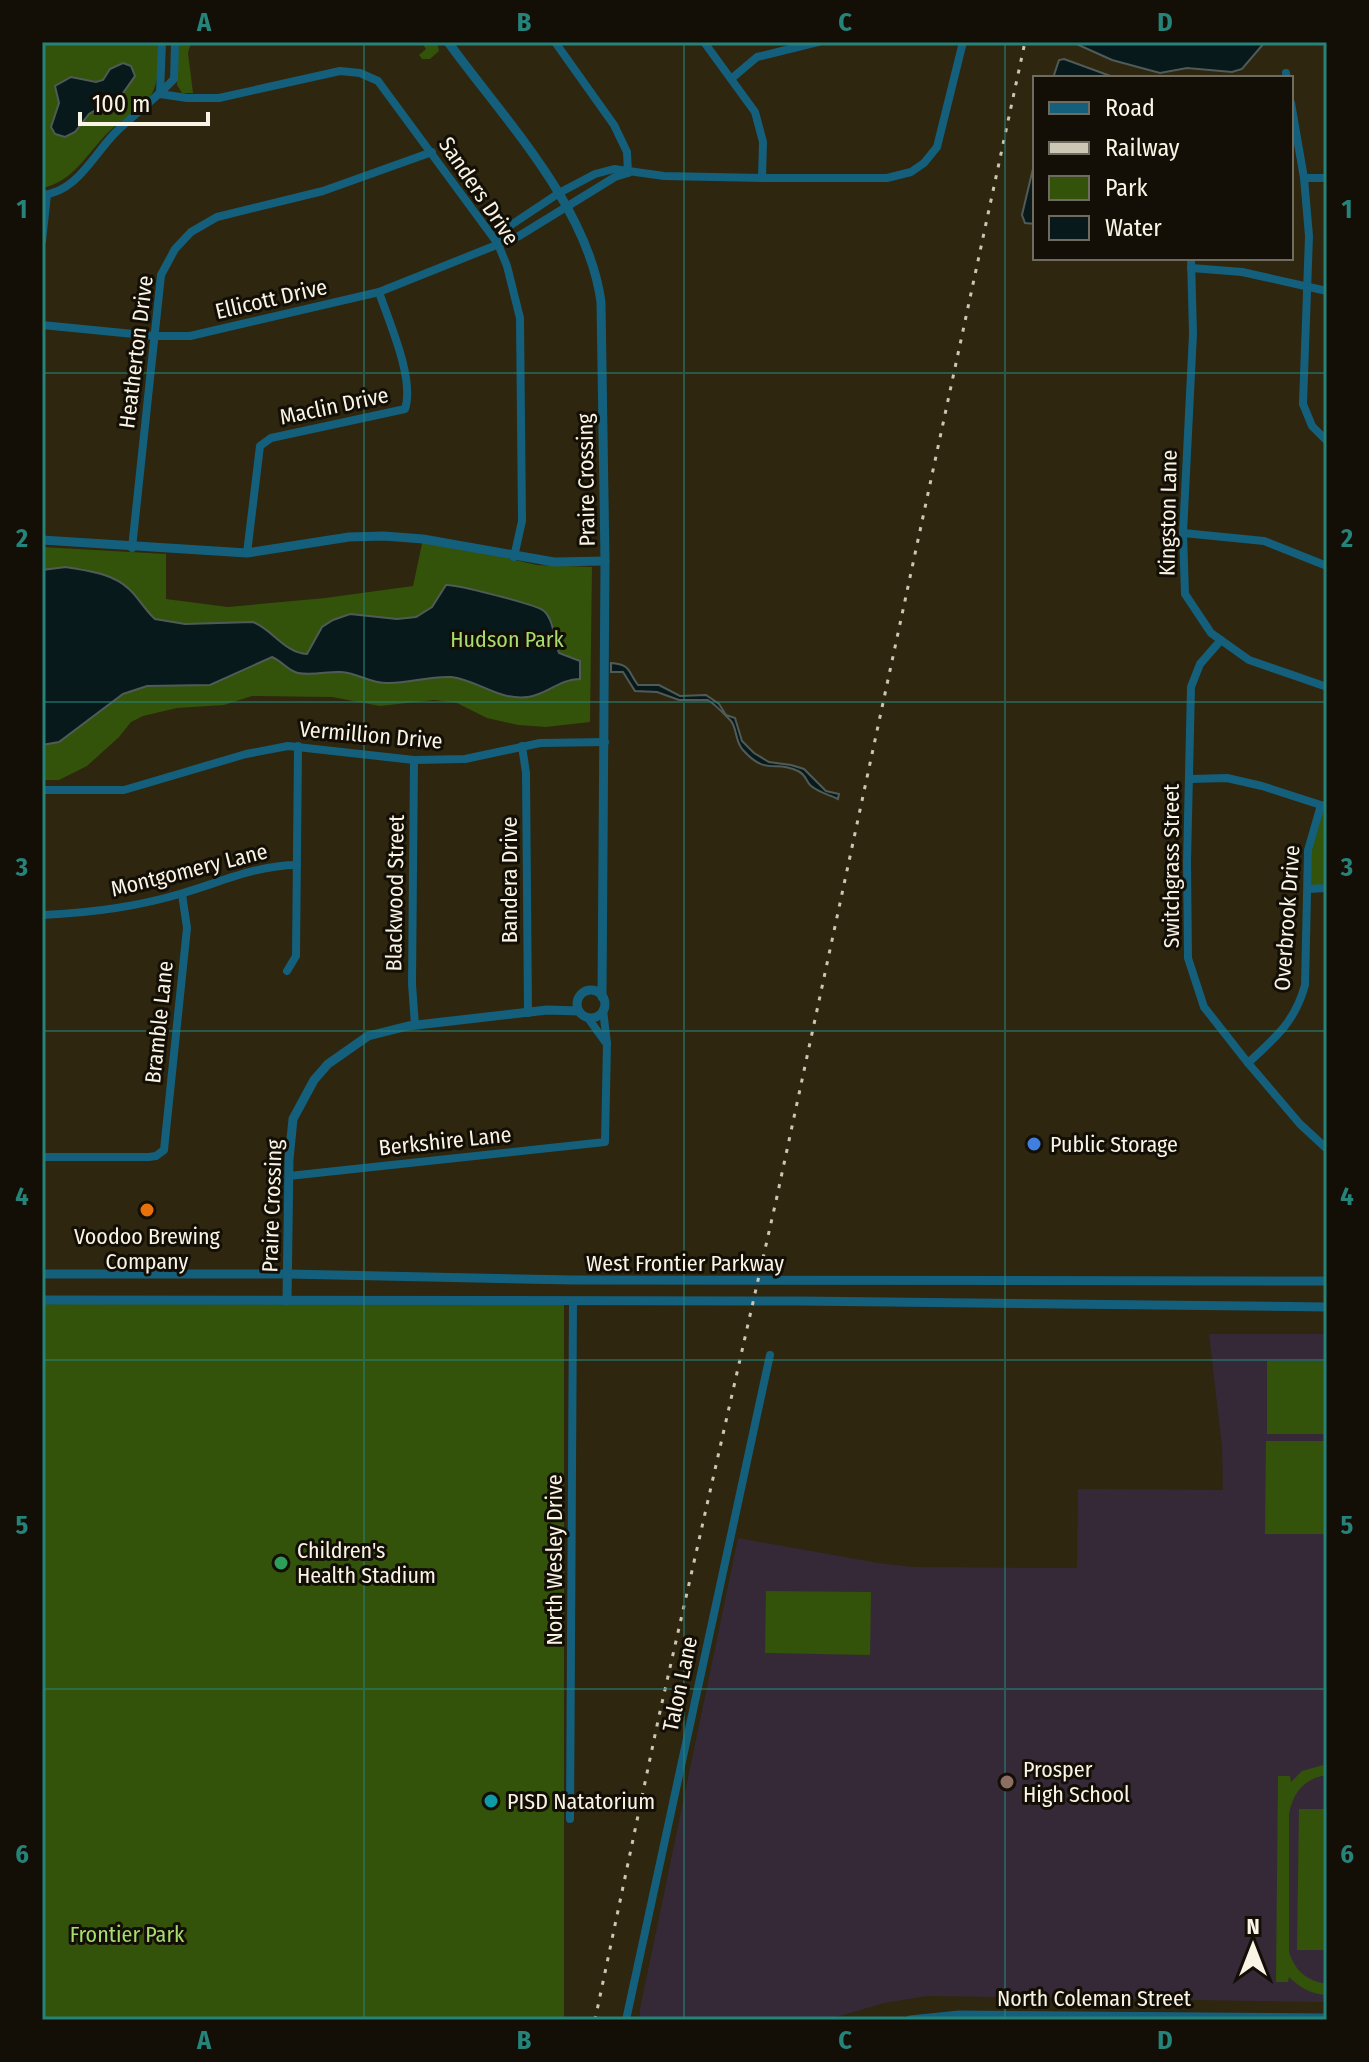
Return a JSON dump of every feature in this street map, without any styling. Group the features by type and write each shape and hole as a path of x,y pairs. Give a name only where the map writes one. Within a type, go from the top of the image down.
{"street":[{"path":"160,94 162,42"},
{"path":"42,241 44,195 78,177 115,133 174,79 175,42"},
{"name":"Praire Crossing","path":"448,42 559,193 597,273 601,302 605,561 602,997"},
{"path":"555,42 614,125 627,152 628,173"},
{"path":"704,42 755,112 763,142 762,178"},
{"path":"731,79 757,57 818,42"},
{"name":"Ellicott Drive","path":"498,244 511,225 559,193 595,174 614,169 628,173 762,178 887,178 911,172 924,163 937,147 963,42"},
{"name":"Sanders Drive","path":"160,94 219,98 340,71 360,73 378,81 498,244 511,280 520,318 522,521 514,557"},
{"path":"1293,115 1304,178 1309,236 1303,404 1312,426 1327,441"},
{"name":"Heatherton Drive","path":"132,548 161,275 175,249 191,232 217,217 323,191 432,152"},
{"name":"Ellicott Drive","path":"42,325 154,336 190,336 379,292 519,236 615,177 628,173"},
{"path":"1304,178 1327,178"},
{"name":"Kingston Lane","path":"1191,260 1193,334 1183,533 1185,594 1211,633 1249,660 1327,687"},
{"path":"1191,268 1242,272 1327,291"},
{"name":"Maclin Drive","path":"247,553 260,446 271,438 405,409 407,379 379,292"},
{"path":"1183,533 1264,541 1327,566"},
{"path":"42,540 247,553 349,537 384,536 423,539 554,562 605,561"},
{"name":"Switchgrass Street","path":"1221,640 1200,664 1191,687 1188,958 1204,1007 1300,1124 1327,1149"},
{"name":"Vermillion Drive","path":"42,790 124,790 246,754 298,746 414,760 465,759 522,746 605,742"},
{"path":"287,971 296,956 298,746"},
{"name":"Bandera Drive","path":"522,746 526,781 528,1013"},
{"name":"Blackwood Street","path":"414,760 412,984 415,1025"},
{"path":"1190,779 1227,778 1324,806"},
{"name":"Overbrook Drive","path":"1248,1063 1287,1026 1300,1004 1305,985 1308,850 1324,806"},
{"name":"Montgomery Lane","path":"42,915 125,907 182,894 261,868 297,865"},
{"path":"1308,889 1327,888"},
{"name":"Bramble Lane","path":"42,1157 149,1157 161,1154 166,1144 187,928 182,894"},
{"name":"Praire Crossing","path":"591,991 602,963"},
{"path":"591,991 602,997 607,1043 579,1011 579,998 591,991"},
{"name":"Praire Crossing","path":"547,1010 579,998"},
{"name":"Praire Crossing","path":"287,1301 293,1119 314,1080 339,1056 368,1036 415,1025 547,1010 579,1011"},
{"path":"588,1018 597,1016 603,1010"},
{"name":"Berkshire Lane","path":"289,1176 605,1142 607,1043"},
{"name":"West Frontier Parkway","path":"42,1274 288,1274 583,1280 1327,1281"},
{"name":"West Frontier Parkway","path":"42,1300 800,1301 1327,1307"},
{"name":"North Wesley Drive","path":"570,1819 577,1301"},
{"name":"Talon Lane","path":"626,2020 770,1355"},
{"name":"North Coleman Street","path":"910,2020 959,2015 1327,2018"}],"shaded area":[{"name":"Prosper High School","path":"1209,1334 1327,1334 1327,2002 927,1996 884,2003 826,2020 640,2020 738,1538 913,1567 1077,1568 1078,1489 1223,1490 1222,1447"}],"green space":[{"path":"42,42 157,42 159,46 156,82 147,101 104,136 73,172 54,185 42,188"},
{"path":"178,42 196,42 190,46 188,53 193,93 182,93 177,85"},
{"path":"421,42 437,42 439,51 430,59 422,59 419,55 426,49"},
{"name":"Hudson Park","path":"423,539 537,565 592,567 590,722 546,727 518,725 487,718 457,703 434,700 380,706 332,697 252,696 224,705 177,708 143,716 131,722 87,766 59,780 42,780 42,547 166,554 166,599 228,607 413,586"},
{"path":"1321,805 1327,807 1327,888 1308,889 1308,850"},
{"name":"Frontier Park","path":"42,1301 564,1302 564,2020 42,2020"},
{"path":"1267,1361 1327,1361 1327,1434 1267,1434"},
{"path":"1266,1441 1327,1441 1327,1534 1265,1534"},
{"path":"766,1591 871,1592 870,1655 765,1653"},
{"path":"1327,1764 1327,1775 1312,1779 1301,1787 1289,1814 1289,1952 1303,1974 1327,1984 1327,1995 1306,1990 1289,1977 1288,1982 1276,1982 1278,1776 1290,1776 1291,1782 1302,1771"},
{"path":"1299,1809 1327,1809 1327,1950 1297,1950"}],"water":[{"path":"1072,42 1265,42 1242,69 1232,72 1187,68 1160,73 1112,60"},
{"path":"1064,59 1111,76 1054,76 1059,60"},
{"path":"123,63 131,66 135,76 123,93 89,114 75,132 65,137 55,134 51,127 59,103 55,86 71,77 96,82 103,80 110,69"},
{"path":"1033,168 1033,224 1025,223 1022,215"},
{"path":"66,567 115,579 132,592 155,619 185,624 253,622 292,650 307,654 322,627 333,620 350,614 397,619 416,617 432,607 446,585 464,588 544,611 552,625 559,653 580,661 580,679 566,681 528,697 517,697 451,677 382,683 341,672 298,673 272,657 210,685 147,686 123,694 59,742 42,745 42,570"},
{"path":"611,663 626,667 638,685 659,685 680,696 706,695 719,704 726,715 735,718 742,741 754,753 769,762 804,769 826,791 839,794 838,799 813,788 798,771 765,765 751,758 740,747 731,721 708,700 679,700 657,692 635,691 623,672 611,672"}],"railway":[{"path":"595,2020 659,1716 776,1201 1025,42"}],"place":[{"name":"Public Storage","path":"1034,1144"},
{"name":"Voodoo Brewing Company","path":"147,1210"},
{"name":"Children's Health Stadium","path":"281,1563"},
{"name":"Prosper High School","path":"1007,1782"},
{"name":"PISD Natatorium","path":"491,1801"}]}
